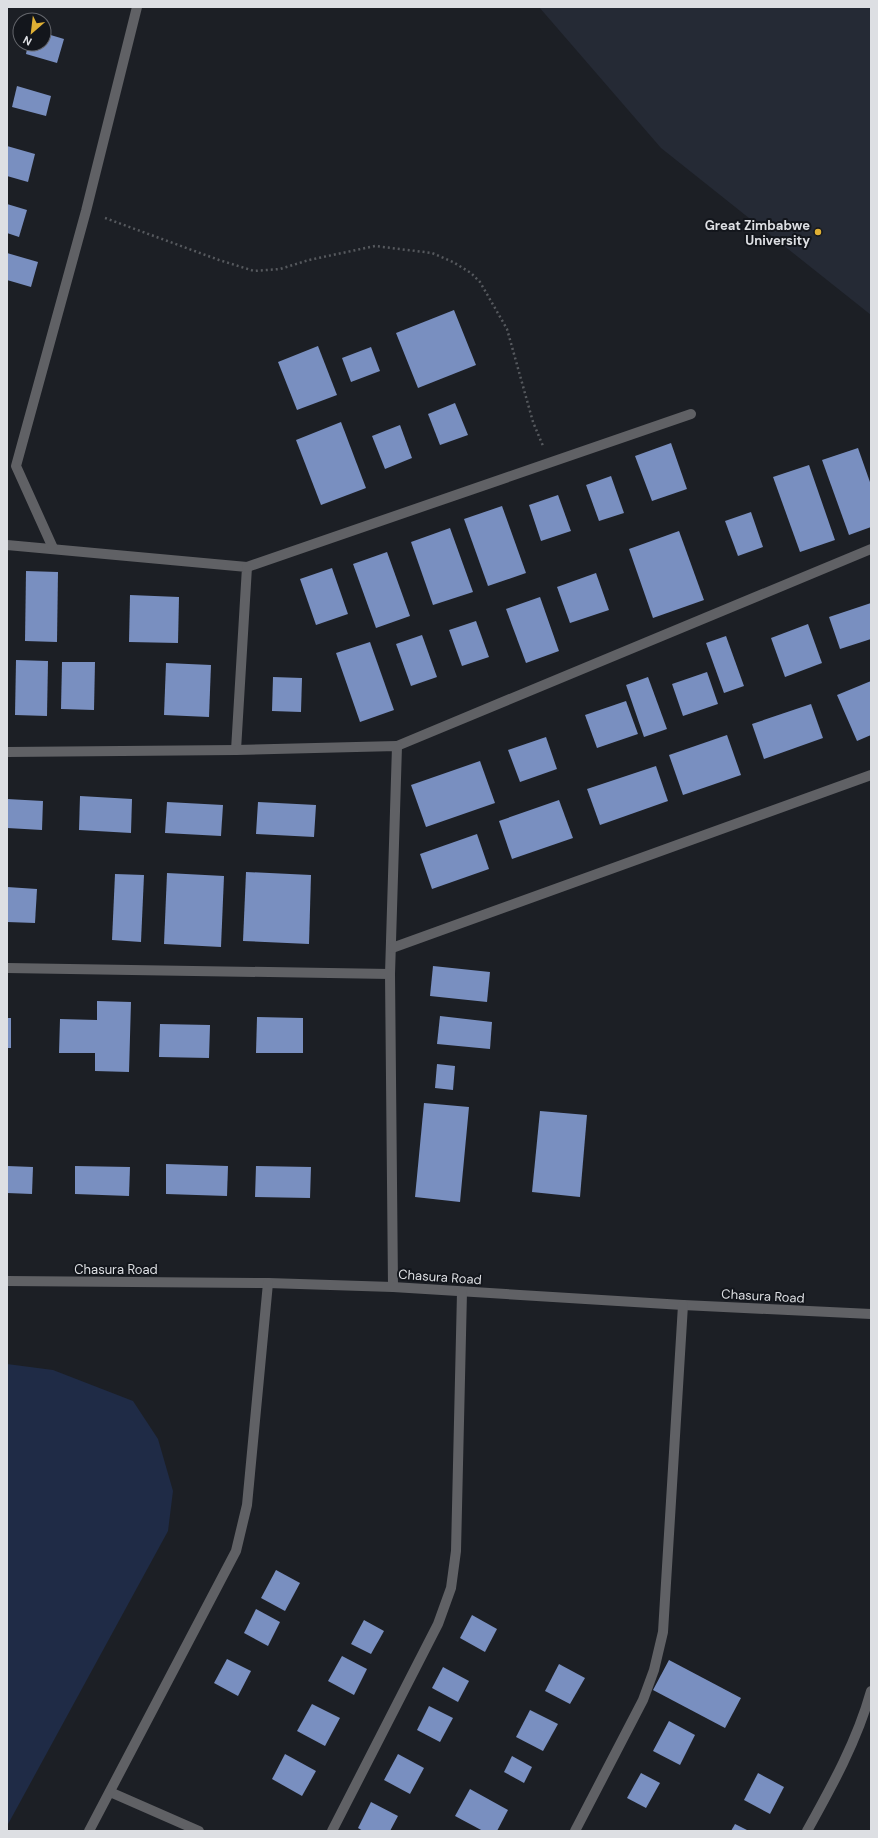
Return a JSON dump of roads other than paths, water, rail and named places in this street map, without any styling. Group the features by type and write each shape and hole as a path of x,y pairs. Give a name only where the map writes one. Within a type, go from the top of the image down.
{"street":[{"path":"52,548 16,466 86,211 137,7"},
{"path":"7,545 247,567 691,414"},
{"path":"7,752 236,750 397,746 871,549"},
{"path":"236,750 247,567"},
{"path":"393,1287 390,974 392,948 397,746"},
{"path":"392,948 871,775"},
{"path":"7,968 390,974"},
{"name":"Chasura Road","path":"7,1281 268,1283 393,1287 683,1305 871,1314"},
{"path":"89,1831 236,1550 247,1505 268,1283"},
{"path":"332,1831 438,1624 451,1588 456,1551 462,1292"},
{"path":"575,1831 643,1700 654,1670 663,1632 683,1305"},
{"path":"807,1831 841,1770 866,1711 871,1691"},
{"path":"110,1792 199,1831"}],"place":[{"name":"Great Zimbabwe University","path":"818,232"}]}
